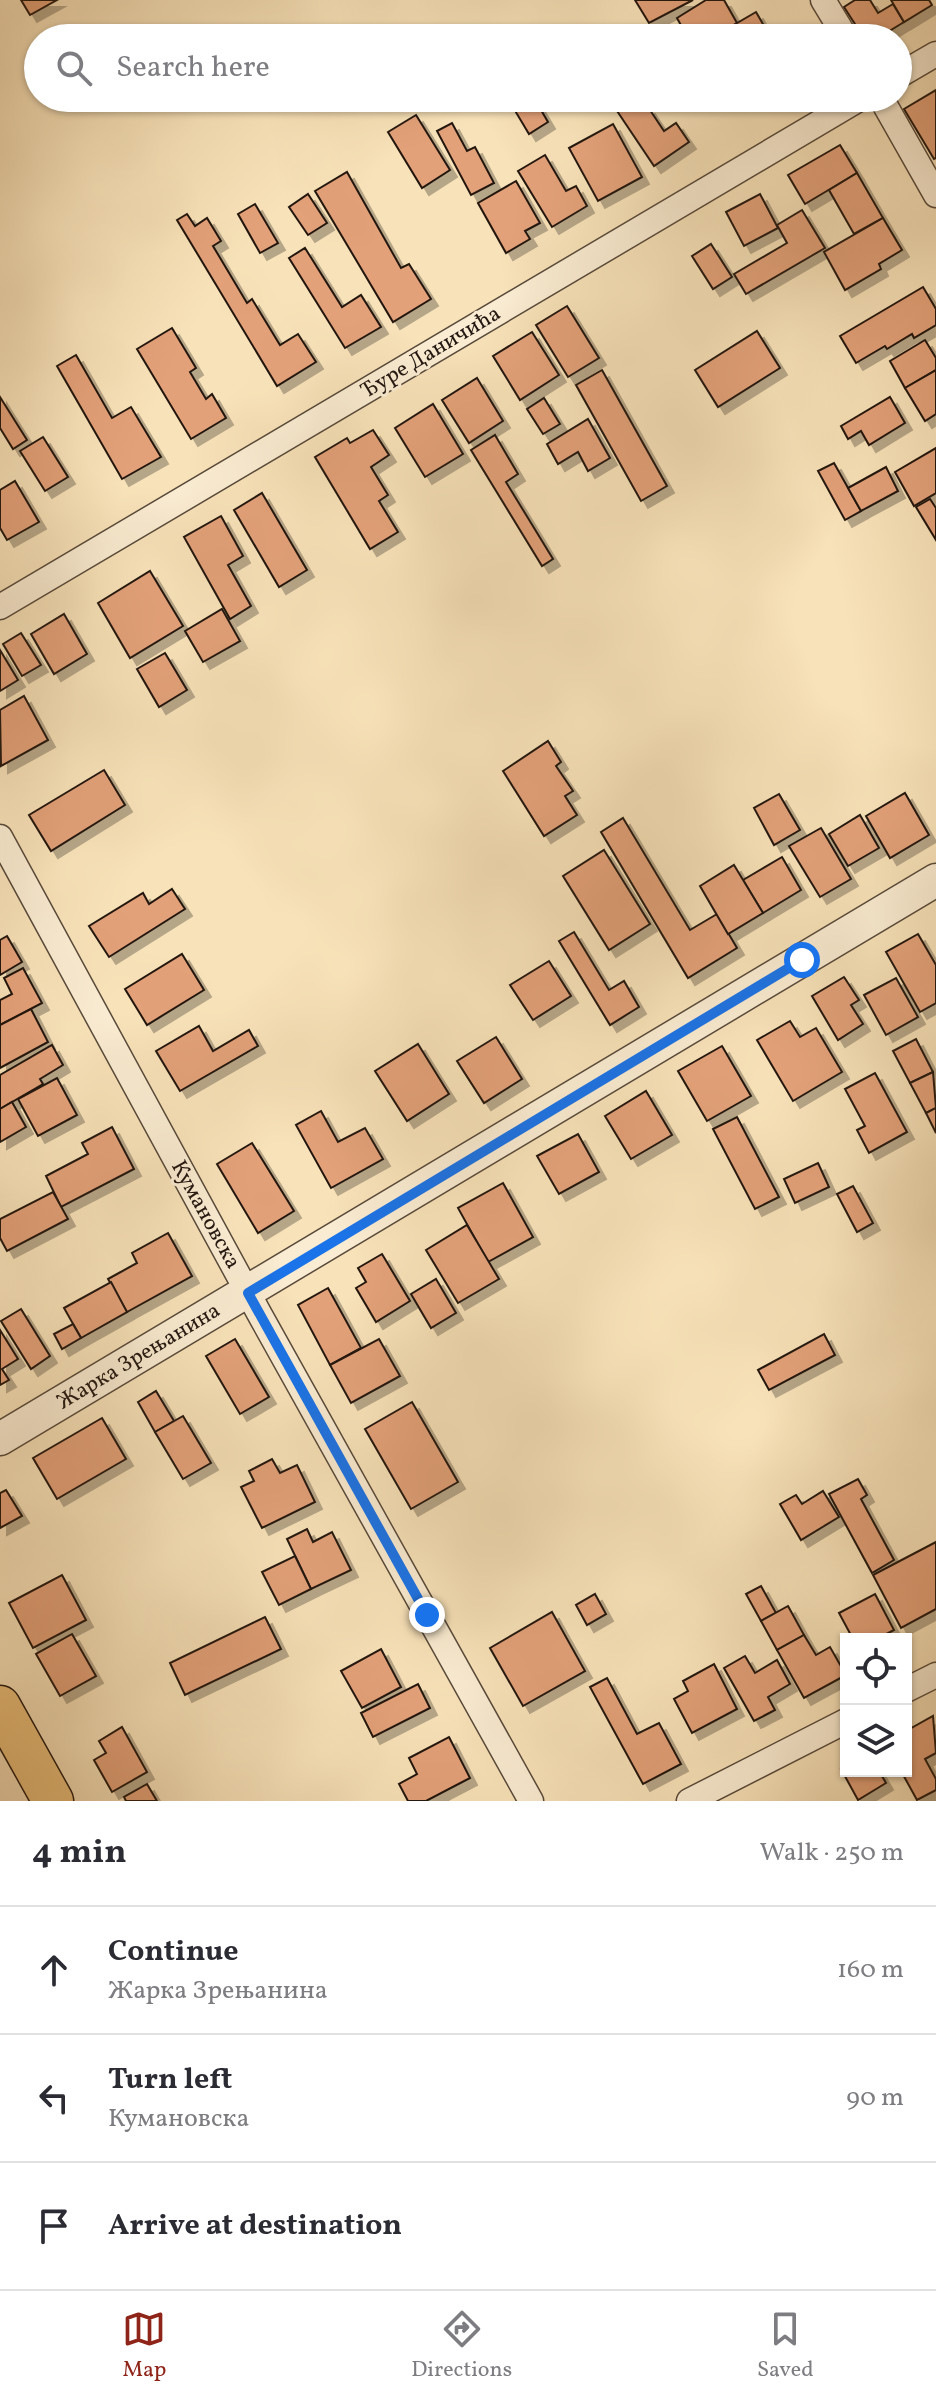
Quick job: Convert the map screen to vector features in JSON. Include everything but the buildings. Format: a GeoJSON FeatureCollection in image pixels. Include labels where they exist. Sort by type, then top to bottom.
{"type":"FeatureCollection","features":[{"type":"Feature","properties":{"kind":"main road"},"geometry":{"type":"LineString","coordinates":[[0,1706],[53,1801]]}},
{"type":"Feature","properties":{"kind":"street"},"geometry":{"type":"LineString","coordinates":[[823,0],[838,24]]}},
{"type":"Feature","properties":{"kind":"street"},"geometry":{"type":"LineString","coordinates":[[912,68],[936,54]]}},
{"type":"Feature","properties":{"kind":"street","name":"Ђуре Даничића"},"geometry":{"type":"LineString","coordinates":[[0,607],[837,112]]}},
{"type":"Feature","properties":{"kind":"street"},"geometry":{"type":"LineString","coordinates":[[889,112],[936,195]]}},
{"type":"Feature","properties":{"kind":"street","name":"Кумановска"},"geometry":{"type":"LineString","coordinates":[[0,837],[248,1293],[531,1801]]}},
{"type":"Feature","properties":{"kind":"street","name":"Жарка Зрењанина"},"geometry":{"type":"LineString","coordinates":[[0,1439],[936,880]]}},
{"type":"Feature","properties":{"kind":"street"},"geometry":{"type":"LineString","coordinates":[[912,1687],[936,1675]]}},
{"type":"Feature","properties":{"kind":"street"},"geometry":{"type":"LineString","coordinates":[[689,1801],[840,1724]]}},
{"type":"Feature","properties":{"kind":"route"},"geometry":{"type":"LineString","coordinates":[[427,1615],[248,1293],[802,960]]}}]}
